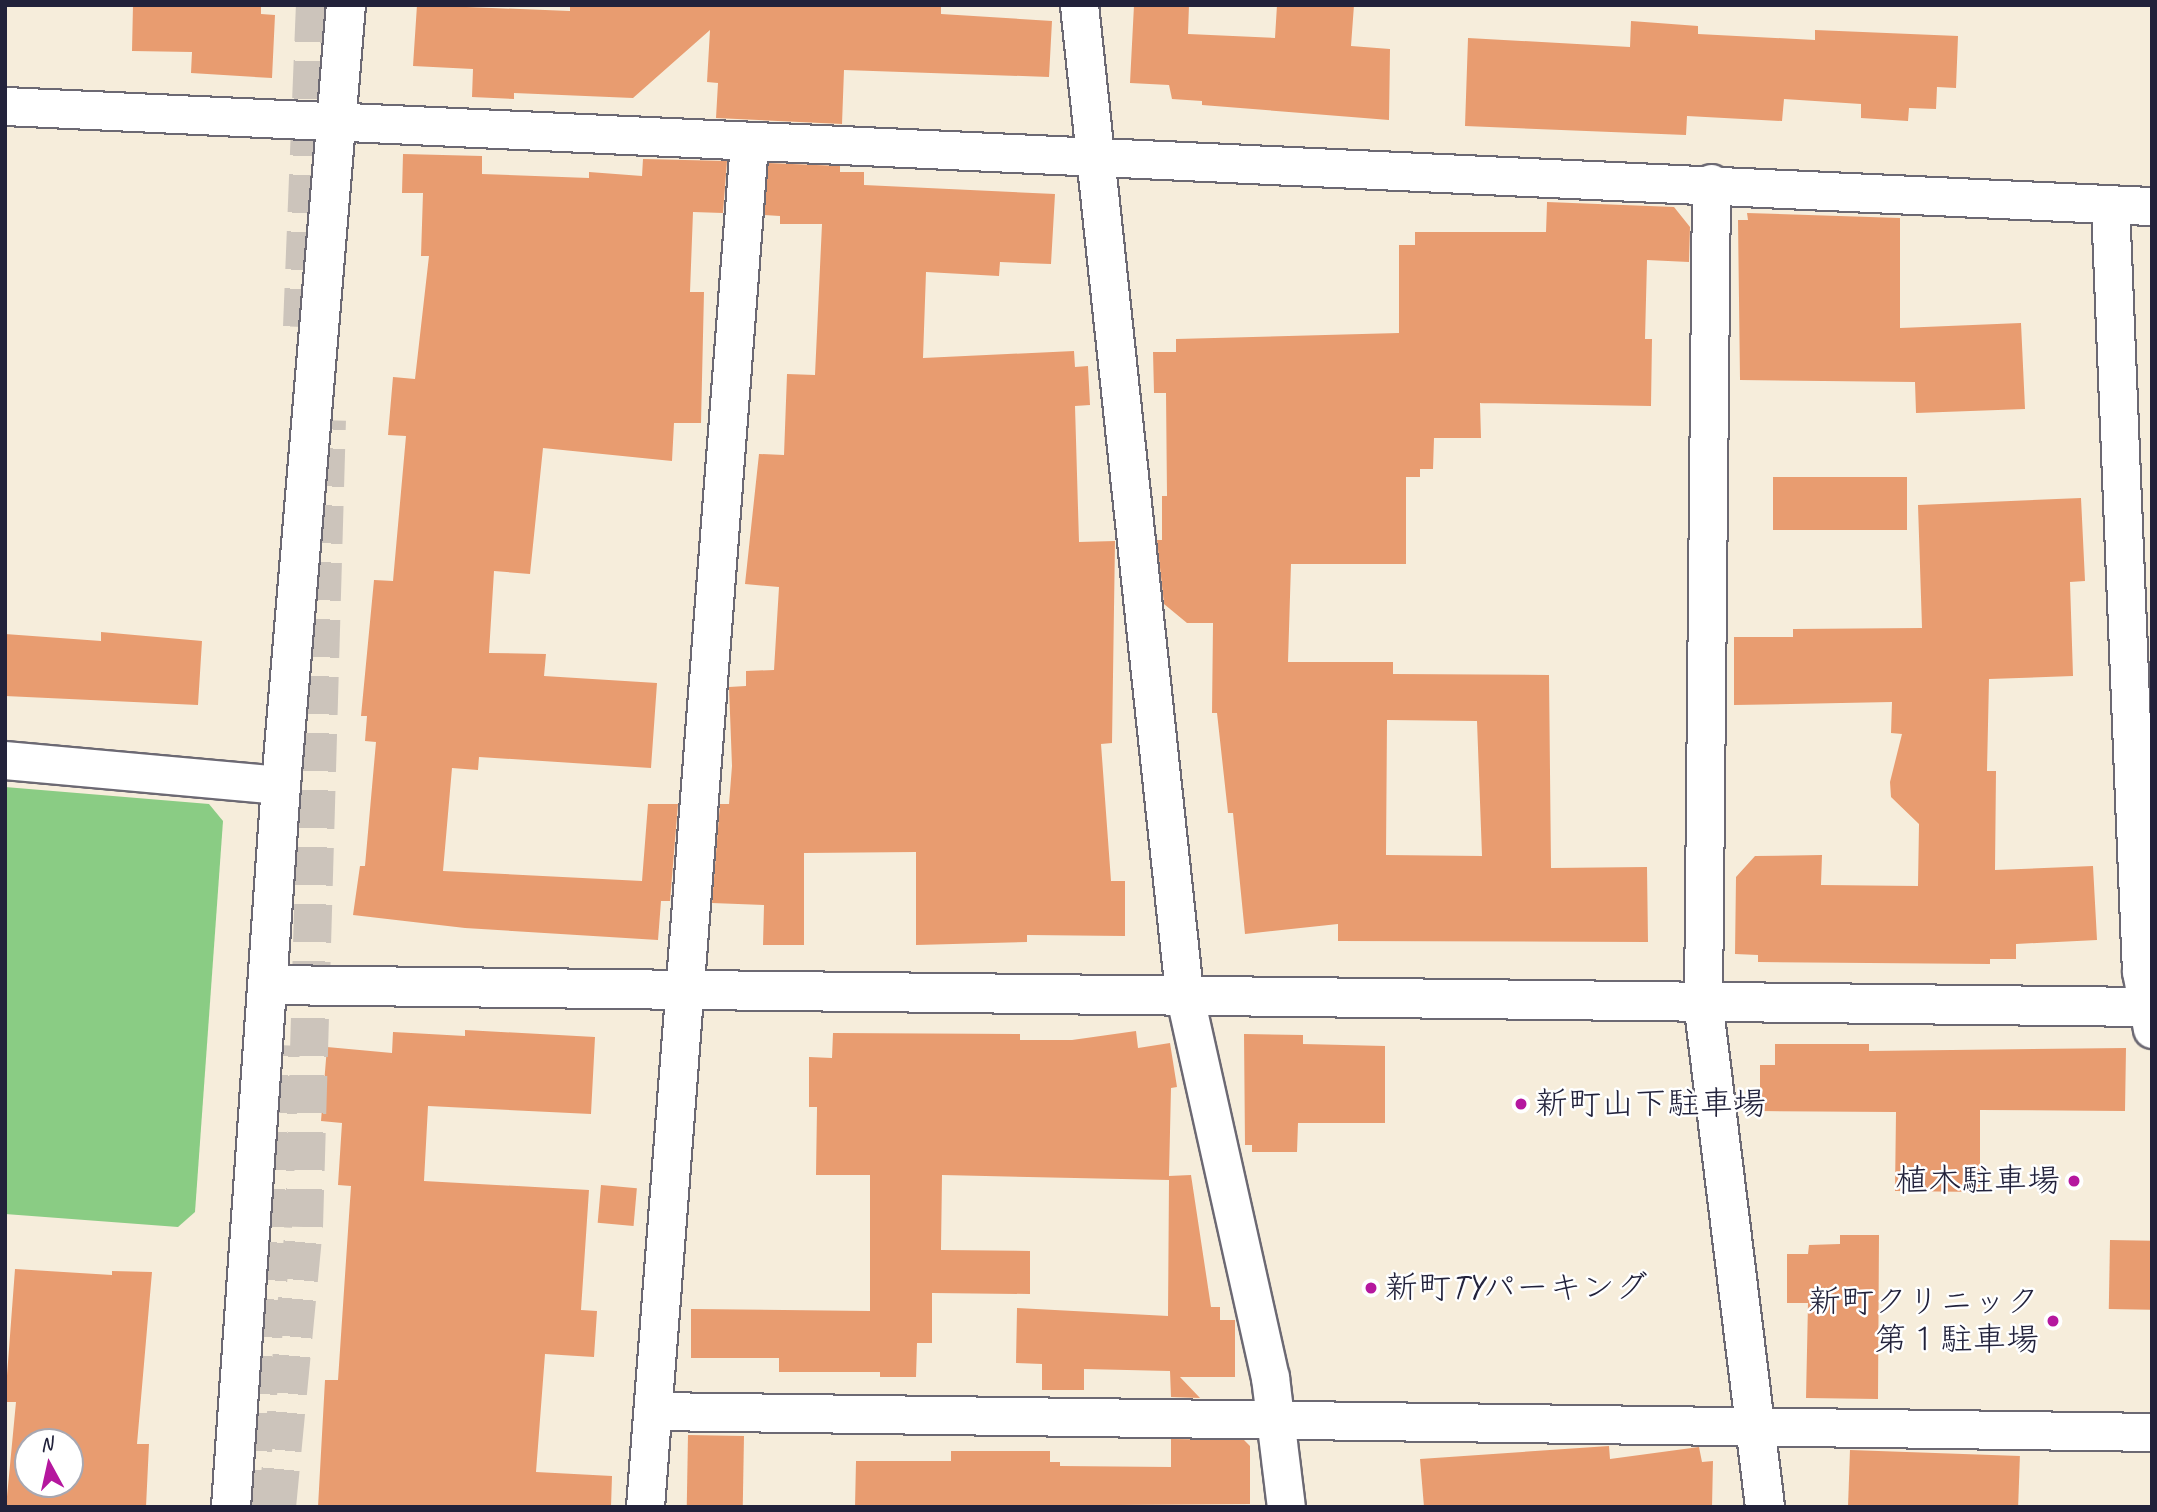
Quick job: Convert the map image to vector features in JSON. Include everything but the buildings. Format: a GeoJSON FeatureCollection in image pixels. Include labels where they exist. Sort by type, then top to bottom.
{"type":"FeatureCollection","features":[{"type":"Feature","properties":{"kind":"street"},"geometry":{"type":"LineString","coordinates":[[231,1507],[281,785],[346,5]]}},
{"type":"Feature","properties":{"kind":"street"},"geometry":{"type":"LineString","coordinates":[[1079,5],[1184,993],[1268,1366],[1286,1507]]}},
{"type":"Feature","properties":{"kind":"street"},"geometry":{"type":"LineString","coordinates":[[5,106],[337,119],[749,142],[1711,183],[2152,206]]}},
{"type":"Feature","properties":{"kind":"street"},"geometry":{"type":"LineString","coordinates":[[646,1507],[749,142]]}},
{"type":"Feature","properties":{"kind":"street"},"geometry":{"type":"LineString","coordinates":[[1711,183],[1703,1001],[1765,1507]]}},
{"type":"Feature","properties":{"kind":"street"},"geometry":{"type":"LineString","coordinates":[[267,985],[684,992],[1184,993],[1703,1001],[2150,1015],[2110,204]]}},
{"type":"Feature","properties":{"kind":"street"},"geometry":{"type":"LineString","coordinates":[[5,760],[281,785]]}},
{"type":"Feature","properties":{"kind":"street"},"geometry":{"type":"LineString","coordinates":[[653,1411],[1754,1424],[2152,1432]]}},
{"type":"Feature","properties":{"kind":"green space"},"geometry":{"type":"Polygon","coordinates":[[[5,787],[209,804],[223,821],[195,1212],[178,1227],[5,1214],[5,787]]]}},
{"type":"Feature","properties":{"kind":"tunnel"},"geometry":{"type":"LineString","coordinates":[[302,327],[315,5]]}},
{"type":"Feature","properties":{"kind":"tunnel"},"geometry":{"type":"LineString","coordinates":[[277,1507],[304,1227],[327,420]]}},
{"type":"Feature","properties":{"kind":"tunnel"},"geometry":{"type":"LineString","coordinates":[[248,1507],[273,1227],[281,1045]]}},
{"type":"Feature","properties":{"kind":"place","name":"新町山下駐車場"},"geometry":{"type":"Point","coordinates":[1521,1104]}},
{"type":"Feature","properties":{"kind":"place","name":"植木駐車場"},"geometry":{"type":"Point","coordinates":[2074,1181]}},
{"type":"Feature","properties":{"kind":"place","name":"新町TYパーキング"},"geometry":{"type":"Point","coordinates":[1371,1288]}},
{"type":"Feature","properties":{"kind":"place","name":"新町クリニック 第１駐車場"},"geometry":{"type":"Point","coordinates":[2053,1321]}}]}
